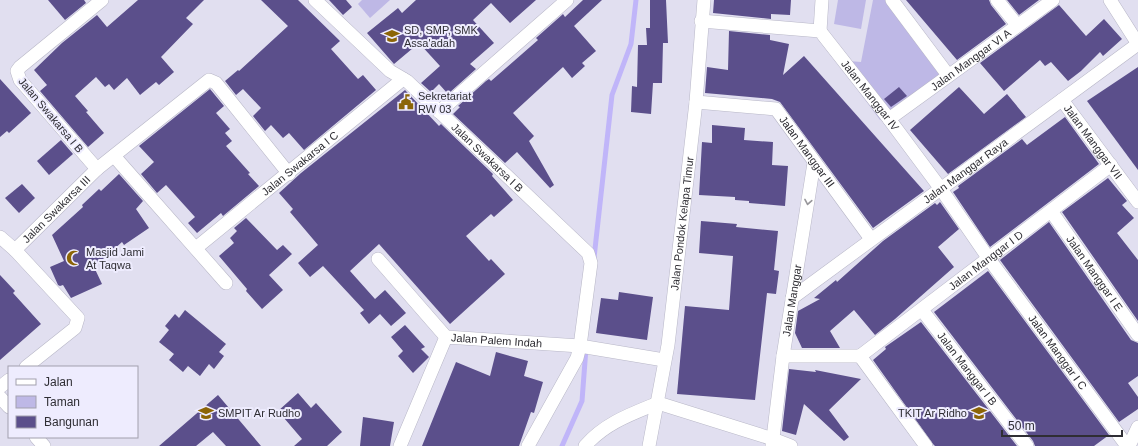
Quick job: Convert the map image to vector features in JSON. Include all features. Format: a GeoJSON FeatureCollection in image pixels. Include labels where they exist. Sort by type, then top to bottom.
{"type":"FeatureCollection","features":[{"type":"Feature","properties":{"kind":"street","name":"Jalan Swakarsa I B"},"geometry":{"type":"LineString","coordinates":[[97,169],[20,80],[17,71],[102,0]]}},
{"type":"Feature","properties":{"kind":"street","name":"Jalan Swakarsa I B"},"geometry":{"type":"LineString","coordinates":[[315,0],[390,71],[403,79],[439,112],[588,253],[590,263],[581,351]]}},
{"type":"Feature","properties":{"kind":"street"},"geometry":{"type":"LineString","coordinates":[[439,112],[566,0]]}},
{"type":"Feature","properties":{"kind":"street","name":"Jalan Pondok Kelapa Timur"},"geometry":{"type":"LineString","coordinates":[[649,446],[668,345],[696,102],[701,21],[704,0]]}},
{"type":"Feature","properties":{"kind":"street"},"geometry":{"type":"LineString","coordinates":[[701,21],[820,31],[822,0]]}},
{"type":"Feature","properties":{"kind":"street"},"geometry":{"type":"LineString","coordinates":[[892,0],[948,75]]}},
{"type":"Feature","properties":{"kind":"street"},"geometry":{"type":"LineString","coordinates":[[997,0],[1017,26]]}},
{"type":"Feature","properties":{"kind":"street","name":"Jalan Manggar VI A"},"geometry":{"type":"LineString","coordinates":[[890,119],[1052,0]]}},
{"type":"Feature","properties":{"kind":"street"},"geometry":{"type":"LineString","coordinates":[[1110,0],[1138,44]]}},
{"type":"Feature","properties":{"kind":"street","name":"Jalan Manggar IV"},"geometry":{"type":"LineString","coordinates":[[820,31],[890,119],[989,258]]}},
{"type":"Feature","properties":{"kind":"street","name":"Jalan Manggar Raya"},"geometry":{"type":"LineString","coordinates":[[792,298],[1138,44]]}},
{"type":"Feature","properties":{"kind":"street","name":"Jalan Swakarsa I C"},"geometry":{"type":"LineString","coordinates":[[196,248],[289,174],[403,79]]}},
{"type":"Feature","properties":{"kind":"street","name":"Jalan Swakarsa III"},"geometry":{"type":"LineString","coordinates":[[15,250],[97,169],[210,80],[216,83],[289,174]]}},
{"type":"Feature","properties":{"kind":"street","name":"Jalan Manggar VII"},"geometry":{"type":"LineString","coordinates":[[1062,100],[1138,202]]}},
{"type":"Feature","properties":{"kind":"street","name":"Jalan Manggar III"},"geometry":{"type":"LineString","coordinates":[[696,102],[776,109],[871,239]]}},
{"type":"Feature","properties":{"kind":"street"},"geometry":{"type":"LineString","coordinates":[[114,156],[226,283]]}},
{"type":"Feature","properties":{"kind":"street","name":"Jalan Manggar"},"geometry":{"type":"LineString","coordinates":[[773,442],[783,356],[814,163]]}},
{"type":"Feature","properties":{"kind":"street","name":"Jalan Manggar I D"},"geometry":{"type":"LineString","coordinates":[[860,356],[1111,165]]}},
{"type":"Feature","properties":{"kind":"street","name":"Jalan Manggar I E"},"geometry":{"type":"LineString","coordinates":[[1051,211],[1138,335]]}},
{"type":"Feature","properties":{"kind":"street"},"geometry":{"type":"LineString","coordinates":[[0,237],[15,250],[78,318],[75,328],[27,366]]}},
{"type":"Feature","properties":{"kind":"street","name":"Jalan Manggar I C"},"geometry":{"type":"LineString","coordinates":[[989,258],[1128,446]]}},
{"type":"Feature","properties":{"kind":"street"},"geometry":{"type":"LineString","coordinates":[[378,259],[446,337]]}},
{"type":"Feature","properties":{"kind":"street","name":"Jalan Manggar I B"},"geometry":{"type":"LineString","coordinates":[[922,310],[1027,446]]}},
{"type":"Feature","properties":{"kind":"street","name":"Jalan Palem Indah"},"geometry":{"type":"LineString","coordinates":[[400,446],[446,337],[581,351],[610,350],[664,360]]}},
{"type":"Feature","properties":{"kind":"street"},"geometry":{"type":"LineString","coordinates":[[528,446],[581,351]]}},
{"type":"Feature","properties":{"kind":"street"},"geometry":{"type":"LineString","coordinates":[[783,356],[860,356],[926,446]]}},
{"type":"Feature","properties":{"kind":"street"},"geometry":{"type":"LineString","coordinates":[[0,387],[8,381]]}},
{"type":"Feature","properties":{"kind":"street"},"geometry":{"type":"LineString","coordinates":[[0,397],[8,406]]}},
{"type":"Feature","properties":{"kind":"street"},"geometry":{"type":"LineString","coordinates":[[586,446],[609,425],[628,415],[658,403],[773,442],[791,446]]}},
{"type":"Feature","properties":{"kind":"street"},"geometry":{"type":"LineString","coordinates":[[1128,446],[1138,427]]}},
{"type":"Feature","properties":{"kind":"street"},"geometry":{"type":"LineString","coordinates":[[37,438],[44,446]]}},
{"type":"Feature","properties":{"kind":"green space"},"geometry":{"type":"Polygon","coordinates":[[[362,0],[390,0],[370,18],[358,4],[362,0]]]}},
{"type":"Feature","properties":{"kind":"green space"},"geometry":{"type":"Polygon","coordinates":[[[838,0],[866,0],[861,29],[834,24],[838,0]]]}},
{"type":"Feature","properties":{"kind":"green space"},"geometry":{"type":"Polygon","coordinates":[[[873,0],[886,0],[942,76],[880,120],[836,60],[861,62],[873,0]]]}},
{"type":"Feature","properties":{"kind":"building"},"geometry":{"type":"Polygon","coordinates":[[[48,0],[84,0],[86,3],[65,20],[48,0]]]}},
{"type":"Feature","properties":{"kind":"building"},"geometry":{"type":"Polygon","coordinates":[[[138,0],[204,0],[186,18],[193,24],[161,57],[174,72],[159,85],[156,82],[140,95],[127,78],[114,90],[109,84],[105,87],[96,77],[75,96],[88,111],[86,112],[104,133],[88,147],[40,91],[47,85],[34,70],[62,43],[97,15],[107,27],[138,0]]]}},
{"type":"Feature","properties":{"kind":"building"},"geometry":{"type":"Polygon","coordinates":[[[261,0],[298,0],[340,41],[331,49],[358,79],[363,75],[376,90],[304,150],[289,133],[283,138],[271,125],[265,131],[253,116],[261,108],[243,89],[236,95],[225,81],[238,70],[239,71],[288,26],[261,0]]]}},
{"type":"Feature","properties":{"kind":"building"},"geometry":{"type":"Polygon","coordinates":[[[329,0],[346,0],[352,7],[343,15],[329,0]]]}},
{"type":"Feature","properties":{"kind":"building"},"geometry":{"type":"Polygon","coordinates":[[[416,0],[536,0],[510,23],[491,3],[473,20],[494,43],[470,64],[476,69],[448,94],[439,84],[431,92],[421,83],[440,66],[419,43],[394,64],[367,33],[398,8],[402,13],[416,0]]]}},
{"type":"Feature","properties":{"kind":"building"},"geometry":{"type":"Polygon","coordinates":[[[583,0],[602,0],[574,26],[596,51],[582,63],[585,66],[572,78],[563,67],[513,113],[534,136],[529,141],[554,185],[550,188],[517,152],[505,163],[453,114],[460,107],[458,106],[486,81],[489,79],[491,81],[538,40],[536,38],[563,14],[565,17],[583,0]]]}},
{"type":"Feature","properties":{"kind":"building"},"geometry":{"type":"Polygon","coordinates":[[[650,0],[666,0],[668,43],[663,43],[662,83],[653,83],[651,114],[631,112],[632,86],[637,87],[638,45],[647,45],[646,28],[650,28],[650,0]]]}},
{"type":"Feature","properties":{"kind":"building"},"geometry":{"type":"Polygon","coordinates":[[[714,0],[791,0],[790,15],[771,14],[771,19],[713,13],[714,0]]]}},
{"type":"Feature","properties":{"kind":"building"},"geometry":{"type":"Polygon","coordinates":[[[906,0],[989,0],[991,5],[1006,24],[957,60],[906,0]]]}},
{"type":"Feature","properties":{"kind":"building"},"geometry":{"type":"Polygon","coordinates":[[[1007,0],[1039,0],[1019,15],[1007,0]]]}},
{"type":"Feature","properties":{"kind":"building"},"geometry":{"type":"Polygon","coordinates":[[[1059,5],[1086,36],[1104,19],[1122,39],[1103,56],[1100,52],[1081,71],[1068,81],[1051,62],[1045,66],[1040,60],[1004,91],[980,63],[1059,5]]]}},
{"type":"Feature","properties":{"kind":"building"},"geometry":{"type":"Polygon","coordinates":[[[729,31],[770,35],[770,40],[789,44],[783,75],[804,56],[924,191],[873,228],[780,102],[772,99],[705,93],[707,67],[728,70],[729,31]]]}},
{"type":"Feature","properties":{"kind":"building"},"geometry":{"type":"Polygon","coordinates":[[[1138,67],[1138,170],[1087,101],[1138,67]]]}},
{"type":"Feature","properties":{"kind":"building"},"geometry":{"type":"Polygon","coordinates":[[[0,79],[31,113],[9,133],[7,131],[0,137],[0,79]]]}},
{"type":"Feature","properties":{"kind":"building"},"geometry":{"type":"Polygon","coordinates":[[[899,87],[907,96],[891,107],[884,99],[899,87]]]}},
{"type":"Feature","properties":{"kind":"building"},"geometry":{"type":"Polygon","coordinates":[[[959,87],[984,114],[1007,94],[1026,117],[948,174],[910,130],[959,87]]]}},
{"type":"Feature","properties":{"kind":"building"},"geometry":{"type":"Polygon","coordinates":[[[210,89],[224,106],[216,113],[230,129],[225,133],[232,141],[226,146],[250,173],[248,174],[259,186],[223,216],[221,213],[197,233],[188,223],[195,217],[166,185],[157,193],[141,174],[154,162],[139,146],[210,89]]]}},
{"type":"Feature","properties":{"kind":"building"},"geometry":{"type":"Polygon","coordinates":[[[405,90],[439,126],[441,124],[493,174],[492,176],[513,200],[494,217],[491,214],[466,236],[489,261],[491,259],[505,274],[450,324],[379,244],[350,271],[375,299],[385,290],[406,313],[391,326],[380,314],[369,324],[360,313],[364,310],[323,266],[310,277],[298,263],[318,245],[290,212],[293,209],[279,193],[301,173],[405,90]]]}},
{"type":"Feature","properties":{"kind":"building"},"geometry":{"type":"Polygon","coordinates":[[[1065,117],[1099,164],[990,247],[953,192],[959,188],[958,186],[1022,139],[1027,145],[1065,117]]]}},
{"type":"Feature","properties":{"kind":"building"},"geometry":{"type":"Polygon","coordinates":[[[712,125],[745,128],[744,140],[773,142],[772,165],[788,166],[785,206],[749,203],[749,201],[735,200],[735,197],[699,195],[702,142],[712,143],[712,125]]]}},
{"type":"Feature","properties":{"kind":"building"},"geometry":{"type":"Polygon","coordinates":[[[61,140],[73,154],[49,175],[37,161],[61,140]]]}},
{"type":"Feature","properties":{"kind":"building"},"geometry":{"type":"Polygon","coordinates":[[[119,174],[143,201],[136,209],[149,228],[124,245],[122,242],[94,267],[102,284],[71,298],[63,285],[58,285],[50,267],[64,261],[52,235],[83,207],[82,205],[99,189],[101,191],[119,174]]]}},
{"type":"Feature","properties":{"kind":"building"},"geometry":{"type":"Polygon","coordinates":[[[1108,178],[1127,201],[1122,205],[1134,218],[1117,233],[1138,260],[1138,321],[1062,212],[1108,178]]]}},
{"type":"Feature","properties":{"kind":"building"},"geometry":{"type":"Polygon","coordinates":[[[22,184],[35,198],[19,213],[5,198],[22,184]]]}},
{"type":"Feature","properties":{"kind":"building"},"geometry":{"type":"Polygon","coordinates":[[[940,202],[959,229],[938,247],[954,267],[875,335],[854,310],[830,331],[840,348],[802,348],[795,333],[798,311],[820,299],[814,298],[836,280],[837,282],[883,241],[935,203],[937,205],[940,202]]]}},
{"type":"Feature","properties":{"kind":"building"},"geometry":{"type":"Polygon","coordinates":[[[246,218],[277,250],[283,245],[292,254],[269,275],[283,290],[262,309],[219,256],[234,243],[230,238],[237,231],[234,228],[246,218]]]}},
{"type":"Feature","properties":{"kind":"building"},"geometry":{"type":"Polygon","coordinates":[[[701,221],[737,224],[736,227],[778,231],[774,270],[779,271],[776,294],[767,293],[755,400],[677,394],[685,306],[729,310],[733,256],[699,253],[701,221]]]}},
{"type":"Feature","properties":{"kind":"building"},"geometry":{"type":"Polygon","coordinates":[[[1049,222],[1131,340],[1138,343],[1138,376],[1128,383],[1138,397],[1138,409],[1119,422],[1000,260],[1049,222]]]}},
{"type":"Feature","properties":{"kind":"building"},"geometry":{"type":"Polygon","coordinates":[[[988,271],[1109,435],[1094,446],[1035,446],[1033,441],[934,312],[988,271]]]}},
{"type":"Feature","properties":{"kind":"building"},"geometry":{"type":"Polygon","coordinates":[[[0,275],[15,291],[13,293],[41,324],[0,360],[0,275]]]}},
{"type":"Feature","properties":{"kind":"building"},"geometry":{"type":"Polygon","coordinates":[[[619,292],[653,297],[647,340],[596,333],[601,298],[618,300],[619,292]]]}},
{"type":"Feature","properties":{"kind":"building"},"geometry":{"type":"Polygon","coordinates":[[[185,310],[226,344],[219,352],[224,356],[214,369],[209,364],[200,376],[188,366],[183,372],[169,360],[174,354],[159,342],[169,330],[165,326],[175,314],[179,318],[185,310]]]}},
{"type":"Feature","properties":{"kind":"building"},"geometry":{"type":"Polygon","coordinates":[[[921,322],[1017,446],[935,446],[933,444],[873,360],[886,349],[885,347],[921,322]]]}},
{"type":"Feature","properties":{"kind":"building"},"geometry":{"type":"Polygon","coordinates":[[[405,325],[425,347],[421,349],[429,357],[413,373],[398,356],[403,351],[391,337],[405,325]]]}},
{"type":"Feature","properties":{"kind":"building"},"geometry":{"type":"Polygon","coordinates":[[[496,352],[528,361],[524,376],[543,382],[534,413],[531,412],[519,446],[422,446],[456,362],[490,376],[496,352]]]}},
{"type":"Feature","properties":{"kind":"building"},"geometry":{"type":"Polygon","coordinates":[[[789,369],[816,372],[815,370],[861,379],[829,410],[849,437],[844,441],[804,404],[796,435],[782,431],[789,369]]]}},
{"type":"Feature","properties":{"kind":"building"},"geometry":{"type":"Polygon","coordinates":[[[298,393],[311,408],[316,403],[342,432],[327,446],[294,446],[302,439],[278,411],[298,393]]]}},
{"type":"Feature","properties":{"kind":"building"},"geometry":{"type":"Polygon","coordinates":[[[218,395],[261,446],[226,446],[213,432],[196,446],[159,446],[218,395]]]}},
{"type":"Feature","properties":{"kind":"building"},"geometry":{"type":"Polygon","coordinates":[[[363,417],[394,422],[390,446],[360,446],[363,417]]]}},
{"type":"Feature","properties":{"kind":"waterway"},"geometry":{"type":"LineString","coordinates":[[594,258],[612,95],[631,44],[636,0]]}},
{"type":"Feature","properties":{"kind":"waterway"},"geometry":{"type":"LineString","coordinates":[[562,446],[582,401],[586,348]]}},
{"type":"Feature","properties":{"kind":"place","name":"SD, SMP, SMK Assa'adah"},"geometry":{"type":"Point","coordinates":[392,36]}},
{"type":"Feature","properties":{"kind":"place","name":"Sekretariat RW 03"},"geometry":{"type":"Point","coordinates":[406,102]}},
{"type":"Feature","properties":{"kind":"place","name":"Masjid Jami At Taqwa"},"geometry":{"type":"Point","coordinates":[74,258]}},
{"type":"Feature","properties":{"kind":"place","name":"SMPIT Ar Rudho"},"geometry":{"type":"Point","coordinates":[206,413]}},
{"type":"Feature","properties":{"kind":"place","name":"TKIT Ar Ridho"},"geometry":{"type":"Point","coordinates":[979,413]}}]}
